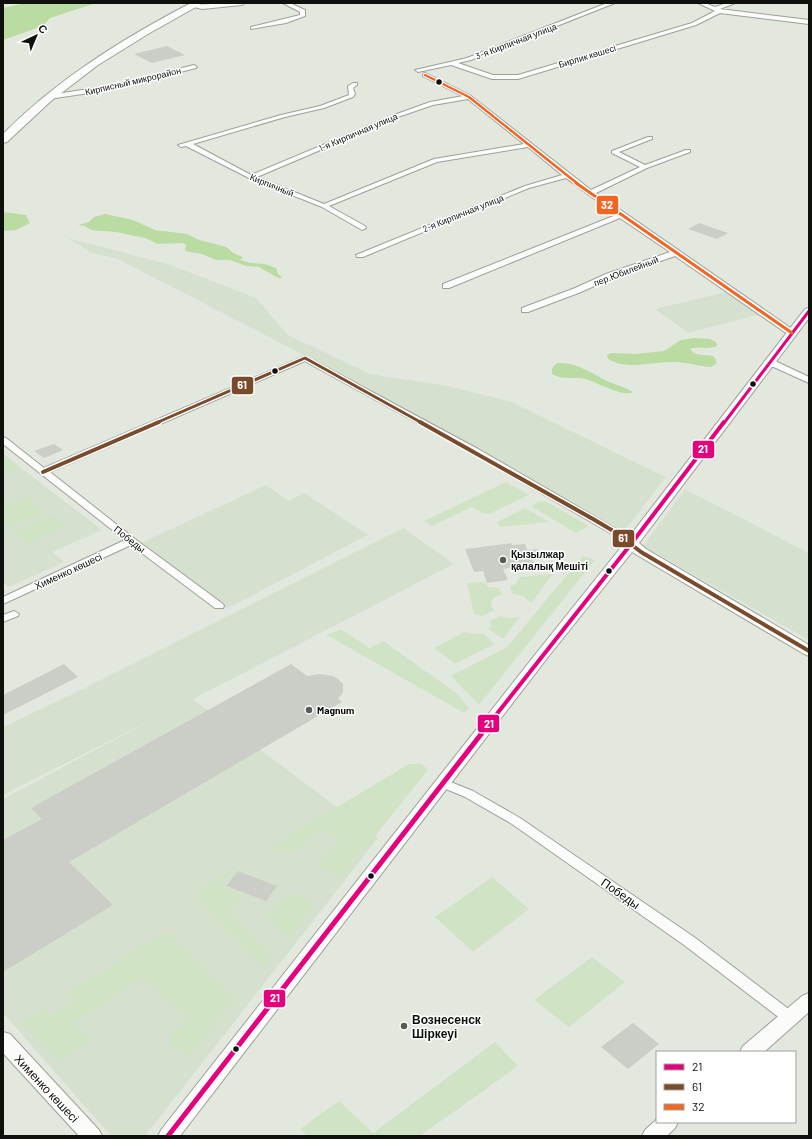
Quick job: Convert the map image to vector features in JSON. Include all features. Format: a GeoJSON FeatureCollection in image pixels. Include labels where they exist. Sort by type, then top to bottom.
{"type":"FeatureCollection","features":[{"type":"Feature","properties":{"kind":"highway"},"geometry":{"type":"LineString","coordinates":[[3,140],[71,78],[100,58],[152,27],[196,4]]}},
{"type":"Feature","properties":{"kind":"main road"},"geometry":{"type":"LineString","coordinates":[[168,1136],[630,544],[809,311]]}},
{"type":"Feature","properties":{"kind":"main road"},"geometry":{"type":"LineString","coordinates":[[630,544],[641,552],[809,651]]}},
{"type":"Feature","properties":{"kind":"main road"},"geometry":{"type":"LineString","coordinates":[[751,1051],[809,1001]]}},
{"type":"Feature","properties":{"kind":"main road","name":"Хименко көшесі"},"geometry":{"type":"LineString","coordinates":[[3,1040],[92,1136]]}},
{"type":"Feature","properties":{"kind":"main road"},"geometry":{"type":"LineString","coordinates":[[3,1048],[28,1068]]}},
{"type":"Feature","properties":{"kind":"main road"},"geometry":{"type":"LineString","coordinates":[[652,1136],[667,1123]]}},
{"type":"Feature","properties":{"kind":"street"},"geometry":{"type":"LineString","coordinates":[[196,4],[202,7],[242,3]]}},
{"type":"Feature","properties":{"kind":"street"},"geometry":{"type":"LineString","coordinates":[[252,28],[302,16],[303,11],[286,3]]}},
{"type":"Feature","properties":{"kind":"street","name":"3-я Кирпичная улица"},"geometry":{"type":"LineString","coordinates":[[418,70],[469,59],[612,3]]}},
{"type":"Feature","properties":{"kind":"street"},"geometry":{"type":"LineString","coordinates":[[701,3],[716,10],[809,22]]}},
{"type":"Feature","properties":{"kind":"street","name":"Бирлик көшесі"},"geometry":{"type":"LineString","coordinates":[[452,63],[492,77],[518,77],[694,24],[716,10],[732,3]]}},
{"type":"Feature","properties":{"kind":"street","name":"Кирписный микрорайон"},"geometry":{"type":"LineString","coordinates":[[49,97],[109,88],[194,68]]}},
{"type":"Feature","properties":{"kind":"street"},"geometry":{"type":"LineString","coordinates":[[425,75],[469,97],[531,145],[567,176],[675,253],[792,333]]}},
{"type":"Feature","properties":{"kind":"street","name":"Кирпичный"},"geometry":{"type":"LineString","coordinates":[[354,84],[350,88],[352,94],[348,98],[322,107],[283,116],[184,145],[251,177],[324,206],[362,228]]}},
{"type":"Feature","properties":{"kind":"street","name":"1-я Кирпичная улица"},"geometry":{"type":"LineString","coordinates":[[251,177],[402,114],[432,103],[469,97]]}},
{"type":"Feature","properties":{"kind":"street"},"geometry":{"type":"LineString","coordinates":[[645,167],[614,152],[650,138]]}},
{"type":"Feature","properties":{"kind":"street"},"geometry":{"type":"LineString","coordinates":[[324,206],[436,160],[531,145]]}},
{"type":"Feature","properties":{"kind":"street"},"geometry":{"type":"LineString","coordinates":[[591,193],[645,167],[688,151]]}},
{"type":"Feature","properties":{"kind":"street","name":"2-я Кирпичная улица"},"geometry":{"type":"LineString","coordinates":[[360,256],[522,189],[567,176]]}},
{"type":"Feature","properties":{"kind":"street"},"geometry":{"type":"LineString","coordinates":[[446,286],[621,215]]}},
{"type":"Feature","properties":{"kind":"street","name":"пер.Юбилейный"},"geometry":{"type":"LineString","coordinates":[[524,310],[578,290],[609,276],[675,253]]}},
{"type":"Feature","properties":{"kind":"street"},"geometry":{"type":"LineString","coordinates":[[43,472],[305,358],[478,453],[615,532],[630,544]]}},
{"type":"Feature","properties":{"kind":"street"},"geometry":{"type":"LineString","coordinates":[[770,362],[809,380]]}},
{"type":"Feature","properties":{"kind":"street","name":"Победы"},"geometry":{"type":"LineString","coordinates":[[3,440],[132,541],[219,606]]}},
{"type":"Feature","properties":{"kind":"street","name":"Хименко көшесі"},"geometry":{"type":"LineString","coordinates":[[3,601],[132,541]]}},
{"type":"Feature","properties":{"kind":"street"},"geometry":{"type":"LineString","coordinates":[[3,619],[14,614]]}},
{"type":"Feature","properties":{"kind":"street","name":"Победы"},"geometry":{"type":"LineString","coordinates":[[443,782],[469,794],[516,821],[689,941],[790,1018]]}},
{"type":"Feature","properties":{"kind":"shaded area"},"geometry":{"type":"Polygon","coordinates":[[[26,3],[96,3],[50,18],[43,26],[3,40],[3,8],[26,3]]]}},
{"type":"Feature","properties":{"kind":"shaded area"},"geometry":{"type":"Polygon","coordinates":[[[3,212],[26,215],[30,223],[16,230],[3,231],[3,212]]]}},
{"type":"Feature","properties":{"kind":"shaded area"},"geometry":{"type":"Polygon","coordinates":[[[105,214],[133,220],[155,230],[187,234],[199,240],[223,246],[228,248],[233,253],[243,257],[240,260],[251,263],[265,264],[276,268],[278,274],[282,277],[280,279],[259,267],[246,266],[230,260],[216,260],[202,254],[185,251],[186,245],[184,243],[158,244],[145,238],[116,232],[91,230],[85,226],[78,225],[89,222],[94,217],[105,214]]]}},
{"type":"Feature","properties":{"kind":"shaded area"},"geometry":{"type":"Polygon","coordinates":[[[67,238],[168,264],[256,298],[288,335],[370,374],[448,386],[509,401],[666,477],[624,531],[356,382],[118,259],[92,253],[67,238]]]}},
{"type":"Feature","properties":{"kind":"shaded area"},"geometry":{"type":"Polygon","coordinates":[[[726,292],[760,314],[688,333],[655,309],[726,292]]]}},
{"type":"Feature","properties":{"kind":"shaded area"},"geometry":{"type":"Polygon","coordinates":[[[694,338],[710,339],[716,342],[717,346],[714,347],[690,349],[692,352],[698,354],[713,356],[716,360],[716,364],[711,367],[674,362],[632,365],[616,363],[608,359],[607,355],[611,353],[635,354],[664,351],[681,340],[694,338]]]}},
{"type":"Feature","properties":{"kind":"shaded area"},"geometry":{"type":"Polygon","coordinates":[[[558,363],[578,366],[633,392],[623,393],[586,379],[556,376],[552,374],[552,369],[558,363]]]}},
{"type":"Feature","properties":{"kind":"shaded area"},"geometry":{"type":"Polygon","coordinates":[[[3,454],[102,530],[52,552],[64,562],[9,587],[3,583],[3,454]]]}},
{"type":"Feature","properties":{"kind":"shaded area"},"geometry":{"type":"Polygon","coordinates":[[[3,454],[21,468],[5,474],[3,473],[3,454]]]}},
{"type":"Feature","properties":{"kind":"shaded area"},"geometry":{"type":"Polygon","coordinates":[[[506,482],[529,495],[489,514],[482,513],[472,507],[432,526],[424,521],[506,482]]]}},
{"type":"Feature","properties":{"kind":"shaded area"},"geometry":{"type":"Polygon","coordinates":[[[266,485],[289,501],[304,493],[368,535],[228,608],[141,543],[266,485]]]}},
{"type":"Feature","properties":{"kind":"shaded area"},"geometry":{"type":"Polygon","coordinates":[[[685,489],[809,553],[809,640],[643,546],[685,489]]]}},
{"type":"Feature","properties":{"kind":"shaded area"},"geometry":{"type":"Polygon","coordinates":[[[28,496],[47,512],[8,528],[3,524],[3,507],[28,496]]]}},
{"type":"Feature","properties":{"kind":"shaded area"},"geometry":{"type":"Polygon","coordinates":[[[541,501],[547,502],[589,526],[576,533],[531,506],[541,501]]]}},
{"type":"Feature","properties":{"kind":"shaded area"},"geometry":{"type":"Polygon","coordinates":[[[525,508],[549,522],[500,527],[497,522],[525,508]]]}},
{"type":"Feature","properties":{"kind":"shaded area"},"geometry":{"type":"Polygon","coordinates":[[[53,515],[67,525],[28,544],[12,532],[53,515]]]}},
{"type":"Feature","properties":{"kind":"shaded area"},"geometry":{"type":"Polygon","coordinates":[[[403,528],[454,564],[193,699],[378,838],[145,1136],[111,1136],[3,1013],[3,799],[161,715],[3,795],[3,727],[79,691],[403,528]]]}},
{"type":"Feature","properties":{"kind":"shaded area"},"geometry":{"type":"Polygon","coordinates":[[[583,556],[595,560],[479,705],[451,676],[507,647],[583,556]]]}},
{"type":"Feature","properties":{"kind":"shaded area"},"geometry":{"type":"Polygon","coordinates":[[[553,574],[531,603],[523,596],[513,594],[510,587],[517,583],[519,577],[553,574]]]}},
{"type":"Feature","properties":{"kind":"shaded area"},"geometry":{"type":"Polygon","coordinates":[[[483,582],[489,587],[499,588],[502,594],[493,598],[491,606],[494,610],[482,616],[474,614],[467,583],[483,582]]]}},
{"type":"Feature","properties":{"kind":"shaded area"},"geometry":{"type":"Polygon","coordinates":[[[500,616],[510,618],[520,617],[503,639],[489,629],[491,626],[490,621],[500,616]]]}},
{"type":"Feature","properties":{"kind":"shaded area"},"geometry":{"type":"Polygon","coordinates":[[[341,629],[369,648],[383,641],[459,695],[469,709],[464,713],[327,635],[341,629]]]}},
{"type":"Feature","properties":{"kind":"shaded area"},"geometry":{"type":"Polygon","coordinates":[[[464,632],[473,634],[482,633],[495,644],[455,664],[434,648],[464,632]]]}},
{"type":"Feature","properties":{"kind":"shaded area"},"geometry":{"type":"Polygon","coordinates":[[[409,764],[422,764],[428,770],[341,878],[319,865],[341,839],[320,829],[296,852],[270,847],[409,764]]]}},
{"type":"Feature","properties":{"kind":"shaded area"},"geometry":{"type":"Polygon","coordinates":[[[235,868],[221,885],[244,895],[230,911],[273,960],[265,970],[197,899],[197,892],[201,888],[235,868]]]}},
{"type":"Feature","properties":{"kind":"shaded area"},"geometry":{"type":"Polygon","coordinates":[[[492,877],[529,909],[473,952],[435,917],[492,877]]]}},
{"type":"Feature","properties":{"kind":"shaded area"},"geometry":{"type":"Polygon","coordinates":[[[291,894],[297,895],[316,904],[290,939],[268,919],[268,916],[287,896],[291,894]]]}},
{"type":"Feature","properties":{"kind":"shaded area"},"geometry":{"type":"Polygon","coordinates":[[[167,931],[234,999],[191,1055],[170,1047],[172,1034],[189,1020],[144,977],[74,1023],[91,1041],[59,1062],[23,1022],[43,1009],[51,1017],[74,1002],[66,994],[167,931]]]}},
{"type":"Feature","properties":{"kind":"shaded area"},"geometry":{"type":"Polygon","coordinates":[[[592,957],[625,982],[569,1027],[534,1000],[592,957]]]}},
{"type":"Feature","properties":{"kind":"shaded area"},"geometry":{"type":"Polygon","coordinates":[[[495,1042],[518,1066],[420,1136],[307,1136],[300,1129],[339,1101],[373,1133],[495,1042]]]}},
{"type":"Feature","properties":{"kind":"building"},"geometry":{"type":"Polygon","coordinates":[[[167,46],[185,55],[152,63],[134,54],[167,46]]]}},
{"type":"Feature","properties":{"kind":"building"},"geometry":{"type":"Polygon","coordinates":[[[699,223],[728,233],[717,239],[688,229],[699,223]]]}},
{"type":"Feature","properties":{"kind":"building"},"geometry":{"type":"Polygon","coordinates":[[[54,444],[63,450],[44,458],[34,451],[54,444]]]}},
{"type":"Feature","properties":{"kind":"building","name":"Қызылжар қалалық Мешіті"},"geometry":{"type":"Polygon","coordinates":[[[511,543],[512,545],[525,544],[527,550],[538,549],[542,559],[532,560],[534,563],[514,565],[515,567],[503,569],[508,580],[487,583],[483,571],[474,572],[465,549],[511,543]]]}},
{"type":"Feature","properties":{"kind":"building"},"geometry":{"type":"Polygon","coordinates":[[[64,664],[78,677],[3,715],[3,695],[64,664]]]}},
{"type":"Feature","properties":{"kind":"building"},"geometry":{"type":"Polygon","coordinates":[[[291,664],[307,676],[320,674],[337,678],[343,684],[343,692],[338,699],[342,702],[69,862],[113,905],[3,972],[3,840],[42,819],[31,808],[291,664]]]}},
{"type":"Feature","properties":{"kind":"building"},"geometry":{"type":"Polygon","coordinates":[[[238,871],[277,886],[266,901],[226,886],[238,871]]]}},
{"type":"Feature","properties":{"kind":"building"},"geometry":{"type":"Polygon","coordinates":[[[633,1023],[659,1044],[628,1069],[601,1047],[633,1023]]]}},
{"type":"Feature","properties":{"kind":"transit line","name":"32"},"geometry":{"type":"LineString","coordinates":[[425,75],[469,97],[567,176],[792,333]]}},
{"type":"Feature","properties":{"kind":"transit line","name":"21"},"geometry":{"type":"LineString","coordinates":[[168,1136],[543,654],[631,544],[809,311]]}},
{"type":"Feature","properties":{"kind":"transit line","name":"61"},"geometry":{"type":"LineString","coordinates":[[43,472],[305,358],[593,519],[615,532],[641,552],[809,651]]}},
{"type":"Feature","properties":{"kind":"place","name":"Қызылжар қалалық Мешіті"},"geometry":{"type":"Point","coordinates":[503,560]}},
{"type":"Feature","properties":{"kind":"place","name":"Magnum"},"geometry":{"type":"Point","coordinates":[309,710]}},
{"type":"Feature","properties":{"kind":"place","name":"Вознесенск Шіркеуі"},"geometry":{"type":"Point","coordinates":[404,1026]}}]}
